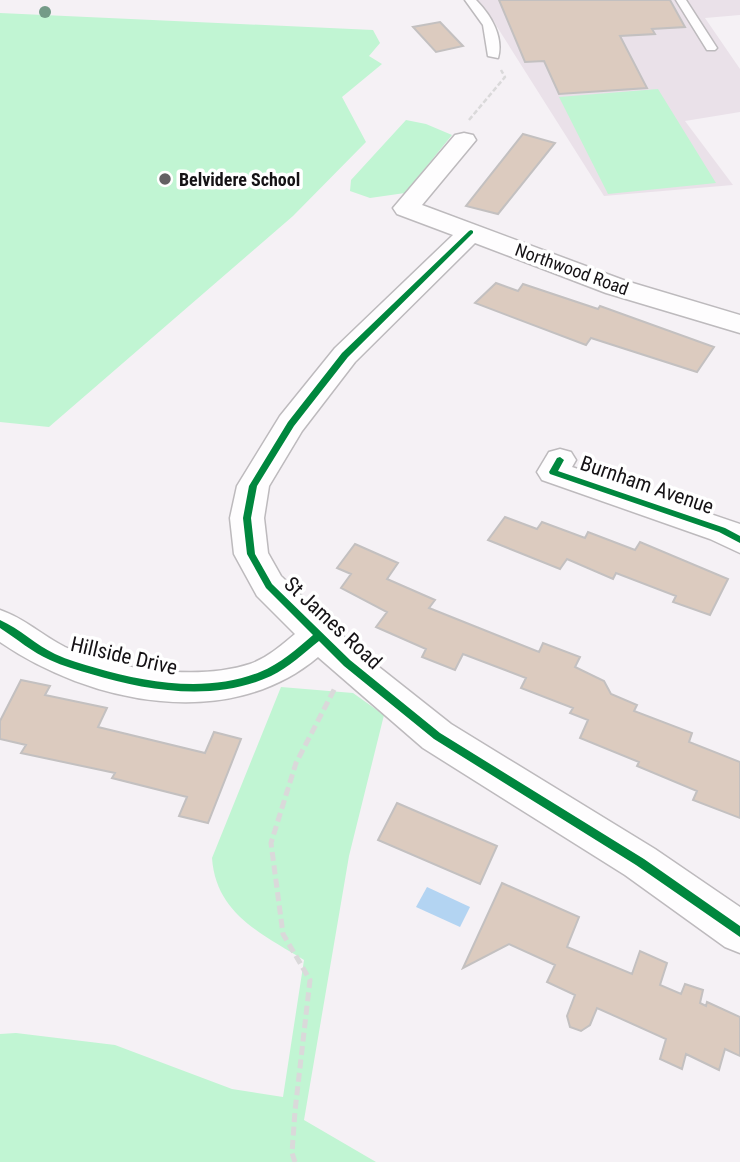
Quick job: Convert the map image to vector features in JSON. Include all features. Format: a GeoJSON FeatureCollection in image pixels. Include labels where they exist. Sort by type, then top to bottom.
{"type":"FeatureCollection","features":[{"type":"Feature","properties":{"kind":"street","name":"Northwood Road"},"geometry":{"type":"LineString","coordinates":[[465,150],[397,205],[616,287],[740,324]]}},
{"type":"Feature","properties":{"kind":"street","name":"St James Road"},"geometry":{"type":"LineString","coordinates":[[471,232],[345,355],[291,424],[253,486],[247,518],[251,554],[269,586],[347,663],[437,736],[640,862],[740,932]]}},
{"type":"Feature","properties":{"kind":"street","name":"Burnham Avenue"},"geometry":{"type":"LineString","coordinates":[[552,472],[722,530],[740,540]]}},
{"type":"Feature","properties":{"kind":"street","name":"Hillside Drive"},"geometry":{"type":"LineString","coordinates":[[0,624],[57,659],[125,678],[184,688],[225,686],[259,677],[283,664],[319,635]]}},
{"type":"Feature","properties":{"kind":"lane"},"geometry":{"type":"LineString","coordinates":[[470,0],[494,33],[494,56]]}},
{"type":"Feature","properties":{"kind":"lane"},"geometry":{"type":"LineString","coordinates":[[681,0],[711,48]]}},
{"type":"Feature","properties":{"kind":"path"},"geometry":{"type":"LineString","coordinates":[[465,150],[465,124],[505,77],[494,56]]}},
{"type":"Feature","properties":{"kind":"path"},"geometry":{"type":"LineString","coordinates":[[295,1162],[292,1153],[295,1111],[310,980],[283,934],[271,843],[296,763],[347,663]]}},
{"type":"Feature","properties":{"kind":"shaded area"},"geometry":{"type":"Polygon","coordinates":[[[476,0],[740,0],[740,15],[705,18],[740,69],[740,112],[685,121],[733,185],[604,196],[487,11],[476,0]]]}},
{"type":"Feature","properties":{"kind":"green space","name":"Belvidere School"},"geometry":{"type":"Polygon","coordinates":[[[0,13],[373,30],[380,43],[369,56],[382,64],[342,97],[366,142],[293,216],[49,427],[0,422],[0,13]]]}},
{"type":"Feature","properties":{"kind":"green space"},"geometry":{"type":"Polygon","coordinates":[[[658,89],[716,183],[608,194],[559,97],[658,89]]]}},
{"type":"Feature","properties":{"kind":"green space"},"geometry":{"type":"Polygon","coordinates":[[[406,120],[426,124],[452,135],[405,193],[370,198],[350,191],[351,180],[406,120]]]}},
{"type":"Feature","properties":{"kind":"green space"},"geometry":{"type":"Polygon","coordinates":[[[281,687],[353,693],[384,715],[349,856],[304,1120],[376,1162],[0,1162],[0,1034],[16,1033],[115,1045],[232,1089],[283,1097],[304,960],[257,931],[232,908],[215,877],[212,858],[281,687]]]}},
{"type":"Feature","properties":{"kind":"water"},"geometry":{"type":"Polygon","coordinates":[[[427,887],[470,907],[460,927],[416,907],[427,887]]]}},
{"type":"Feature","properties":{"kind":"building"},"geometry":{"type":"Polygon","coordinates":[[[499,0],[670,0],[685,27],[652,29],[655,34],[620,36],[647,88],[559,94],[544,61],[525,62],[499,0]]]}},
{"type":"Feature","properties":{"kind":"building"},"geometry":{"type":"Polygon","coordinates":[[[440,22],[463,46],[436,52],[413,27],[440,22]]]}},
{"type":"Feature","properties":{"kind":"building"},"geometry":{"type":"Polygon","coordinates":[[[523,134],[555,143],[498,214],[466,206],[523,134]]]}},
{"type":"Feature","properties":{"kind":"building"},"geometry":{"type":"Polygon","coordinates":[[[496,283],[518,291],[523,284],[598,309],[600,306],[714,347],[697,372],[591,338],[586,345],[475,303],[496,283]]]}},
{"type":"Feature","properties":{"kind":"building"},"geometry":{"type":"Polygon","coordinates":[[[505,517],[537,529],[542,522],[585,538],[588,532],[635,550],[640,542],[728,579],[710,615],[673,602],[676,596],[616,573],[613,579],[567,559],[560,569],[488,540],[505,517]]]}},
{"type":"Feature","properties":{"kind":"building"},"geometry":{"type":"Polygon","coordinates":[[[355,544],[398,563],[387,579],[435,600],[429,608],[539,652],[543,643],[580,657],[575,667],[604,681],[611,694],[637,705],[634,711],[692,733],[689,742],[740,762],[740,818],[693,800],[697,791],[637,766],[639,762],[580,738],[588,720],[570,713],[573,708],[521,688],[526,678],[463,654],[455,670],[422,657],[426,649],[376,627],[387,612],[341,588],[351,574],[337,568],[355,544]]]}},
{"type":"Feature","properties":{"kind":"building"},"geometry":{"type":"Polygon","coordinates":[[[21,680],[50,686],[45,695],[107,708],[98,727],[205,753],[214,732],[241,739],[208,823],[179,816],[187,797],[112,778],[115,773],[21,753],[26,745],[0,739],[0,721],[21,680]]]}},
{"type":"Feature","properties":{"kind":"building"},"geometry":{"type":"Polygon","coordinates":[[[397,803],[497,846],[480,884],[378,840],[397,803]]]}},
{"type":"Feature","properties":{"kind":"building"},"geometry":{"type":"Polygon","coordinates":[[[502,883],[579,917],[567,947],[632,974],[640,951],[667,963],[660,985],[681,994],[685,984],[703,990],[700,1003],[706,1006],[707,1002],[740,1017],[740,1056],[725,1049],[719,1070],[686,1054],[682,1069],[660,1059],[666,1039],[597,1008],[590,1025],[581,1031],[570,1027],[567,1016],[575,995],[547,982],[555,965],[509,944],[463,968],[502,883]]]}},
{"type":"Feature","properties":{"kind":"cycle path"},"geometry":{"type":"LineString","coordinates":[[471,232],[345,355],[291,424],[253,486],[247,518],[251,554],[269,586],[347,663],[437,736],[640,862],[740,932]]}},
{"type":"Feature","properties":{"kind":"cycle path"},"geometry":{"type":"LineString","coordinates":[[560,460],[553,472],[722,530],[740,540]]}},
{"type":"Feature","properties":{"kind":"cycle path"},"geometry":{"type":"LineString","coordinates":[[0,624],[52,657],[82,668],[132,681],[183,687],[209,687],[266,674],[319,635]]}},
{"type":"Feature","properties":{"kind":"place","name":"Belvidere School"},"geometry":{"type":"Point","coordinates":[165,179]}}]}
